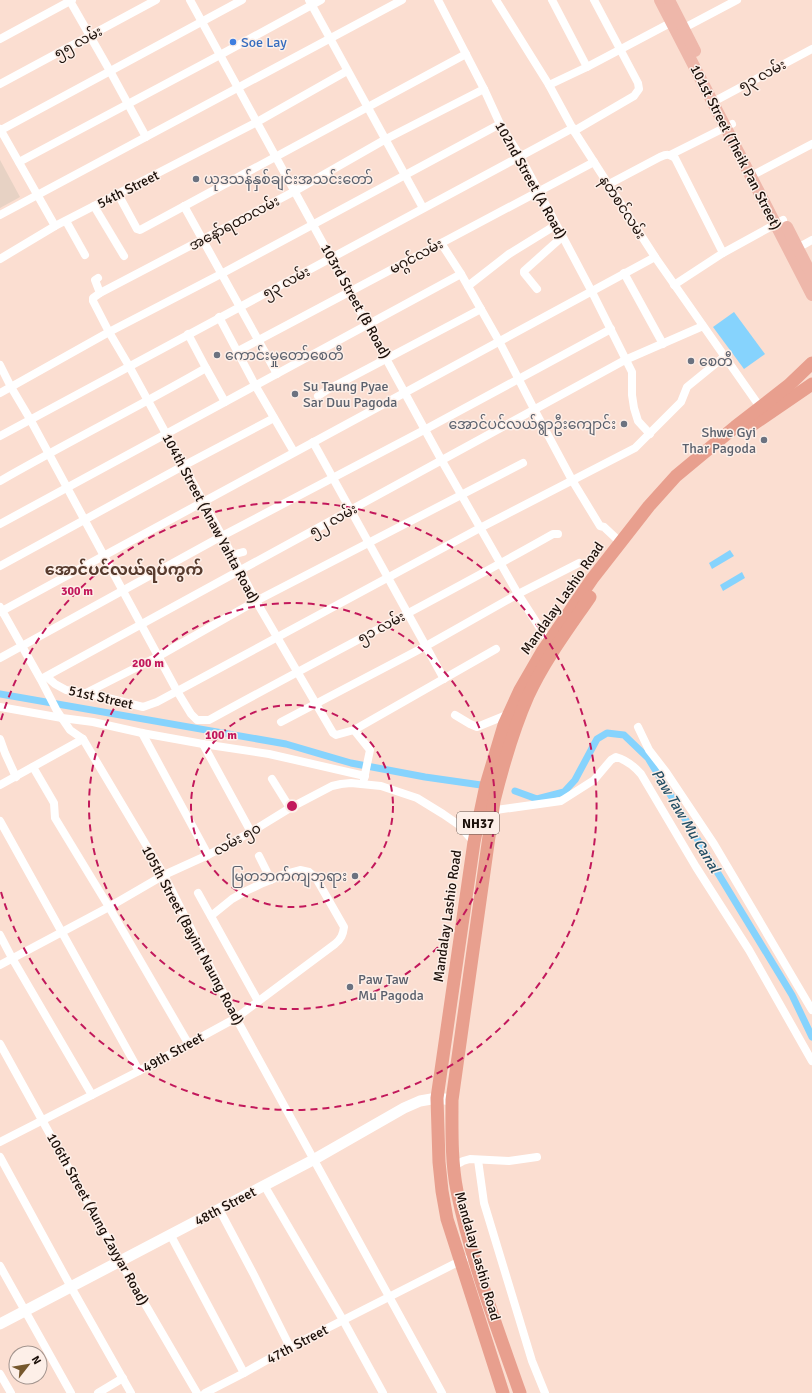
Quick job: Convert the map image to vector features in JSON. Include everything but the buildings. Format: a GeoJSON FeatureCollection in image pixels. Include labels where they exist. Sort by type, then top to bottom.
{"type":"FeatureCollection","features":[{"type":"Feature","properties":{"kind":"highway","name":"Mandalay Lashio Road"},"geometry":{"type":"LineString","coordinates":[[502,1393],[460,1260],[442,1191],[438,1148],[437,1098],[474,842],[486,811],[486,785],[504,725],[520,690],[552,644],[574,605],[620,542],[649,506],[676,476],[789,385],[812,363]]}},
{"type":"Feature","properties":{"kind":"highway","name":"NH37"},"geometry":{"type":"LineString","coordinates":[[520,1393],[473,1256],[457,1189],[454,1166],[452,1100],[486,811],[494,801],[506,755],[529,695],[552,644],[609,568],[653,513],[680,484],[754,422],[812,384]]}},
{"type":"Feature","properties":{"kind":"highway"},"geometry":{"type":"LineString","coordinates":[[438,1148],[454,1150]]}},
{"type":"Feature","properties":{"kind":"highway"},"geometry":{"type":"LineString","coordinates":[[451,1229],[466,1225]]}},
{"type":"Feature","properties":{"kind":"highway"},"geometry":{"type":"LineString","coordinates":[[493,1362],[507,1356]]}},
{"type":"Feature","properties":{"kind":"main road","name":"101st Street (Theik Pan Street)"},"geometry":{"type":"LineString","coordinates":[[660,0],[678,23]]}},
{"type":"Feature","properties":{"kind":"main road","name":"101st Street (Theik Pan Street)"},"geometry":{"type":"LineString","coordinates":[[669,0],[678,23],[716,100],[794,250],[812,295]]}},
{"type":"Feature","properties":{"kind":"main road","name":"101st Street (Theik Pan Street)"},"geometry":{"type":"LineString","coordinates":[[794,250],[812,274]]}},
{"type":"Feature","properties":{"kind":"main road","name":"48th Street"},"geometry":{"type":"LineString","coordinates":[[0,1324],[313,1160],[404,1108],[420,1101],[437,1098],[452,1100]]}},
{"type":"Feature","properties":{"kind":"street","name":"၅၅ လမ်း"},"geometry":{"type":"LineString","coordinates":[[0,84],[156,0]]}},
{"type":"Feature","properties":{"kind":"street","name":"103rd Street (B Road)"},"geometry":{"type":"LineString","coordinates":[[190,0],[480,528],[518,594],[552,644]]}},
{"type":"Feature","properties":{"kind":"street"},"geometry":{"type":"LineString","coordinates":[[55,226],[0,130],[242,0]]}},
{"type":"Feature","properties":{"kind":"street"},"geometry":{"type":"LineString","coordinates":[[19,162],[220,55],[310,2],[321,0]]}},
{"type":"Feature","properties":{"kind":"street"},"geometry":{"type":"LineString","coordinates":[[0,215],[402,0]]}},
{"type":"Feature","properties":{"kind":"street","name":"102nd Street (A Road)"},"geometry":{"type":"LineString","coordinates":[[438,0],[484,89],[500,124],[520,156],[611,329],[632,372],[632,395],[638,421],[650,434]]}},
{"type":"Feature","properties":{"kind":"street","name":"နတ်စင်လမ်း"},"geometry":{"type":"LineString","coordinates":[[496,0],[549,85],[594,162],[655,257],[760,407]]}},
{"type":"Feature","properties":{"kind":"street"},"geometry":{"type":"LineString","coordinates":[[552,0],[587,67]]}},
{"type":"Feature","properties":{"kind":"street"},"geometry":{"type":"LineString","coordinates":[[594,0],[620,50]]}},
{"type":"Feature","properties":{"kind":"street"},"geometry":{"type":"LineString","coordinates":[[549,85],[678,23],[737,0]]}},
{"type":"Feature","properties":{"kind":"street"},"geometry":{"type":"LineString","coordinates":[[0,39],[71,1],[146,137]]}},
{"type":"Feature","properties":{"kind":"street"},"geometry":{"type":"LineString","coordinates":[[310,2],[423,208]]}},
{"type":"Feature","properties":{"kind":"street","name":"၅၃ လမ်း"},"geometry":{"type":"LineString","coordinates":[[716,100],[812,49]]}},
{"type":"Feature","properties":{"kind":"street","name":"၅၃ လမ်း"},"geometry":{"type":"LineString","coordinates":[[0,436],[219,317],[520,156],[574,129],[637,94],[639,90],[638,82],[620,50]]}},
{"type":"Feature","properties":{"kind":"street"},"geometry":{"type":"LineString","coordinates":[[118,194],[139,230],[466,54]]}},
{"type":"Feature","properties":{"kind":"street","name":"54th Street"},"geometry":{"type":"LineString","coordinates":[[0,259],[55,226],[257,122],[347,71]]}},
{"type":"Feature","properties":{"kind":"street","name":"အနော်ရထာလမ်း"},"geometry":{"type":"LineString","coordinates":[[93,301],[93,298],[100,293],[295,191],[386,139],[484,89]]}},
{"type":"Feature","properties":{"kind":"street"},"geometry":{"type":"LineString","coordinates":[[0,393],[109,332],[221,274],[500,124]]}},
{"type":"Feature","properties":{"kind":"street"},"geometry":{"type":"LineString","coordinates":[[670,155],[729,126]]}},
{"type":"Feature","properties":{"kind":"street"},"geometry":{"type":"LineString","coordinates":[[754,174],[812,144]]}},
{"type":"Feature","properties":{"kind":"street"},"geometry":{"type":"LineString","coordinates":[[609,184],[660,156],[666,154],[670,155],[675,158],[724,253]]}},
{"type":"Feature","properties":{"kind":"street","name":"မဂ္ဂင်လမ်း"},"geometry":{"type":"LineString","coordinates":[[238,351],[594,162]]}},
{"type":"Feature","properties":{"kind":"street"},"geometry":{"type":"LineString","coordinates":[[94,206],[124,256]]}},
{"type":"Feature","properties":{"kind":"street"},"geometry":{"type":"LineString","coordinates":[[184,206],[277,374]]}},
{"type":"Feature","properties":{"kind":"street"},"geometry":{"type":"LineString","coordinates":[[66,221],[85,255]]}},
{"type":"Feature","properties":{"kind":"street"},"geometry":{"type":"LineString","coordinates":[[674,284],[724,253],[780,222]]}},
{"type":"Feature","properties":{"kind":"street"},"geometry":{"type":"LineString","coordinates":[[468,286],[509,254],[556,224]]}},
{"type":"Feature","properties":{"kind":"street"},"geometry":{"type":"LineString","coordinates":[[537,289],[524,271],[562,237]]}},
{"type":"Feature","properties":{"kind":"street"},"geometry":{"type":"LineString","coordinates":[[794,250],[812,240]]}},
{"type":"Feature","properties":{"kind":"street"},"geometry":{"type":"LineString","coordinates":[[441,243],[461,274],[499,341],[572,480],[600,526],[604,527],[620,542]]}},
{"type":"Feature","properties":{"kind":"street"},"geometry":{"type":"LineString","coordinates":[[44,678],[22,646],[1,610],[655,257]]}},
{"type":"Feature","properties":{"kind":"street"},"geometry":{"type":"LineString","coordinates":[[0,524],[461,274]]}},
{"type":"Feature","properties":{"kind":"street"},"geometry":{"type":"LineString","coordinates":[[624,274],[663,344]]}},
{"type":"Feature","properties":{"kind":"street"},"geometry":{"type":"LineString","coordinates":[[98,278],[95,280],[100,293]]}},
{"type":"Feature","properties":{"kind":"street","name":"104th Street (Anaw Yahta Road)"},"geometry":{"type":"LineString","coordinates":[[93,301],[256,601],[315,704],[333,733],[336,735],[354,730]]}},
{"type":"Feature","properties":{"kind":"street"},"geometry":{"type":"LineString","coordinates":[[318,396],[481,309]]}},
{"type":"Feature","properties":{"kind":"street"},"geometry":{"type":"LineString","coordinates":[[219,317],[255,385],[294,452]]}},
{"type":"Feature","properties":{"kind":"street","name":"၅၂ လမ်း"},"geometry":{"type":"LineString","coordinates":[[44,678],[625,360],[703,326]]}},
{"type":"Feature","properties":{"kind":"street"},"geometry":{"type":"LineString","coordinates":[[0,658],[222,536],[426,429],[611,329]]}},
{"type":"Feature","properties":{"kind":"street"},"geometry":{"type":"LineString","coordinates":[[188,334],[225,402]]}},
{"type":"Feature","properties":{"kind":"street","name":"51st Street"},"geometry":{"type":"LineString","coordinates":[[44,678],[66,690],[86,693],[143,707],[157,702],[480,528],[635,448],[681,402],[687,388],[724,356]]}},
{"type":"Feature","properties":{"kind":"street"},"geometry":{"type":"LineString","coordinates":[[0,365],[10,387],[49,453],[177,691]]}},
{"type":"Feature","properties":{"kind":"street"},"geometry":{"type":"LineString","coordinates":[[0,481],[206,368]]}},
{"type":"Feature","properties":{"kind":"street"},"geometry":{"type":"LineString","coordinates":[[0,566],[274,418]]}},
{"type":"Feature","properties":{"kind":"street"},"geometry":{"type":"LineString","coordinates":[[313,442],[444,679]]}},
{"type":"Feature","properties":{"kind":"street"},"geometry":{"type":"LineString","coordinates":[[86,693],[159,656],[256,601],[523,463]]}},
{"type":"Feature","properties":{"kind":"street","name":"၅၁ လမ်း"},"geometry":{"type":"LineString","coordinates":[[177,691],[191,714],[197,720],[209,720],[297,671],[408,613],[553,534],[558,534]]}},
{"type":"Feature","properties":{"kind":"street"},"geometry":{"type":"LineString","coordinates":[[232,555],[243,552]]}},
{"type":"Feature","properties":{"kind":"street"},"geometry":{"type":"LineString","coordinates":[[281,722],[426,646],[518,594],[579,563]]}},
{"type":"Feature","properties":{"kind":"street"},"geometry":{"type":"LineString","coordinates":[[0,707],[93,722],[142,734],[269,754],[364,780],[370,753],[368,747],[354,730],[496,649]]}},
{"type":"Feature","properties":{"kind":"street","name":"105th Street (Bayint Naung Road)"},"geometry":{"type":"LineString","coordinates":[[44,678],[46,689],[57,710],[70,730],[83,739],[164,875],[236,1018],[442,1393]]}},
{"type":"Feature","properties":{"kind":"street"},"geometry":{"type":"LineString","coordinates":[[455,715],[477,727],[510,714]]}},
{"type":"Feature","properties":{"kind":"street"},"geometry":{"type":"LineString","coordinates":[[638,727],[649,750],[666,772],[714,844],[812,1010]]}},
{"type":"Feature","properties":{"kind":"street"},"geometry":{"type":"LineString","coordinates":[[142,734],[208,855]]}},
{"type":"Feature","properties":{"kind":"street"},"geometry":{"type":"LineString","coordinates":[[0,739],[16,777]]}},
{"type":"Feature","properties":{"kind":"street"},"geometry":{"type":"LineString","coordinates":[[0,785],[83,739]]}},
{"type":"Feature","properties":{"kind":"street"},"geometry":{"type":"LineString","coordinates":[[203,744],[251,832]]}},
{"type":"Feature","properties":{"kind":"street"},"geometry":{"type":"LineString","coordinates":[[486,811],[561,800],[594,780],[611,760],[616,757],[625,760],[633,766],[641,774],[696,867],[749,950],[812,1061]]}},
{"type":"Feature","properties":{"kind":"street"},"geometry":{"type":"LineString","coordinates":[[33,767],[54,803],[55,818],[110,907],[188,1043]]}},
{"type":"Feature","properties":{"kind":"street"},"geometry":{"type":"LineString","coordinates":[[272,779],[290,808]]}},
{"type":"Feature","properties":{"kind":"street","name":"လမ်း ၅၀"},"geometry":{"type":"LineString","coordinates":[[0,965],[110,907],[164,875],[208,855],[251,832],[290,808],[337,785],[364,780],[417,798],[460,825],[474,842]]}},
{"type":"Feature","properties":{"kind":"street"},"geometry":{"type":"LineString","coordinates":[[0,821],[139,1071]]}},
{"type":"Feature","properties":{"kind":"street"},"geometry":{"type":"LineString","coordinates":[[211,916],[232,899],[270,880],[259,856]]}},
{"type":"Feature","properties":{"kind":"street","name":"49th Street"},"geometry":{"type":"LineString","coordinates":[[0,1142],[139,1071],[236,1018],[340,940],[344,927],[316,878],[309,872],[300,870],[270,880]]}},
{"type":"Feature","properties":{"kind":"street"},"geometry":{"type":"LineString","coordinates":[[198,893],[258,1001]]}},
{"type":"Feature","properties":{"kind":"street"},"geometry":{"type":"LineString","coordinates":[[0,935],[92,1095]]}},
{"type":"Feature","properties":{"kind":"street","name":"106th Street (Aung Zayyar Road)"},"geometry":{"type":"LineString","coordinates":[[0,1044],[120,1261],[197,1393]]}},
{"type":"Feature","properties":{"kind":"street"},"geometry":{"type":"LineString","coordinates":[[0,1157],[71,1287],[132,1393]]}},
{"type":"Feature","properties":{"kind":"street"},"geometry":{"type":"LineString","coordinates":[[454,1166],[470,1159],[509,1161],[537,1157]]}},
{"type":"Feature","properties":{"kind":"street"},"geometry":{"type":"LineString","coordinates":[[478,1160],[484,1203],[532,1360],[545,1393]]}},
{"type":"Feature","properties":{"kind":"street"},"geometry":{"type":"LineString","coordinates":[[264,1185],[383,1393]]}},
{"type":"Feature","properties":{"kind":"street"},"geometry":{"type":"LineString","coordinates":[[219,1209],[290,1347]]}},
{"type":"Feature","properties":{"kind":"street"},"geometry":{"type":"LineString","coordinates":[[170,1234],[244,1373]]}},
{"type":"Feature","properties":{"kind":"street","name":"47th Street"},"geometry":{"type":"LineString","coordinates":[[205,1393],[342,1320],[460,1260],[473,1256]]}},
{"type":"Feature","properties":{"kind":"street"},"geometry":{"type":"LineString","coordinates":[[0,1266],[26,1310],[71,1393]]}},
{"type":"Feature","properties":{"kind":"street"},"geometry":{"type":"LineString","coordinates":[[0,1374],[11,1393]]}},
{"type":"Feature","properties":{"kind":"street"},"geometry":{"type":"LineString","coordinates":[[98,1393],[123,1378]]}},
{"type":"Feature","properties":{"kind":"shaded area"},"geometry":{"type":"Polygon","coordinates":[[[0,160],[20,197],[0,208],[0,160]]]}},
{"type":"Feature","properties":{"kind":"water"},"geometry":{"type":"Polygon","coordinates":[[[734,312],[765,354],[744,369],[713,327],[734,312]]]}},
{"type":"Feature","properties":{"kind":"water"},"geometry":{"type":"Polygon","coordinates":[[[730,550],[734,556],[712,569],[709,563],[730,550]]]}},
{"type":"Feature","properties":{"kind":"water"},"geometry":{"type":"Polygon","coordinates":[[[742,572],[745,578],[723,591],[720,585],[742,572]]]}},
{"type":"Feature","properties":{"kind":"waterway"},"geometry":{"type":"LineString","coordinates":[[0,694],[286,744],[351,763],[425,777],[481,785]]}},
{"type":"Feature","properties":{"kind":"waterway","name":"Paw Taw Mu Canal"},"geometry":{"type":"LineString","coordinates":[[515,791],[537,799],[564,792],[575,780],[597,739],[607,733],[624,735],[648,758],[792,995],[812,1037]]}},
{"type":"Feature","properties":{"kind":"place","name":"Soe Lay"},"geometry":{"type":"Point","coordinates":[233,42]}},
{"type":"Feature","properties":{"kind":"place","name":"ယုဒသန်နှစ်ချင်းအသင်းတော်"},"geometry":{"type":"Point","coordinates":[196,179]}},
{"type":"Feature","properties":{"kind":"place","name":"ကောင်းမှုတော်စေတီ"},"geometry":{"type":"Point","coordinates":[217,355]}},
{"type":"Feature","properties":{"kind":"place","name":"စေတီ"},"geometry":{"type":"Point","coordinates":[691,361]}},
{"type":"Feature","properties":{"kind":"place","name":"Su Taung Pyae Sar Duu Pagoda"},"geometry":{"type":"Point","coordinates":[295,394]}},
{"type":"Feature","properties":{"kind":"place","name":"အောင်ပင်လယ်ရွာဦးကျောင်း"},"geometry":{"type":"Point","coordinates":[624,424]}},
{"type":"Feature","properties":{"kind":"place","name":"Shwe Gyi Thar Pagoda"},"geometry":{"type":"Point","coordinates":[764,440]}},
{"type":"Feature","properties":{"kind":"place","name":"မြတဘက်ကျဘုရား"},"geometry":{"type":"Point","coordinates":[355,876]}},
{"type":"Feature","properties":{"kind":"place","name":"Paw Taw Mu Pagoda"},"geometry":{"type":"Point","coordinates":[350,987]}},
{"type":"Feature","properties":{"kind":"district","name":"အောင်ပင်လယ်ရပ်ကွက်"},"geometry":{"type":"Point","coordinates":[124,569]}}]}
